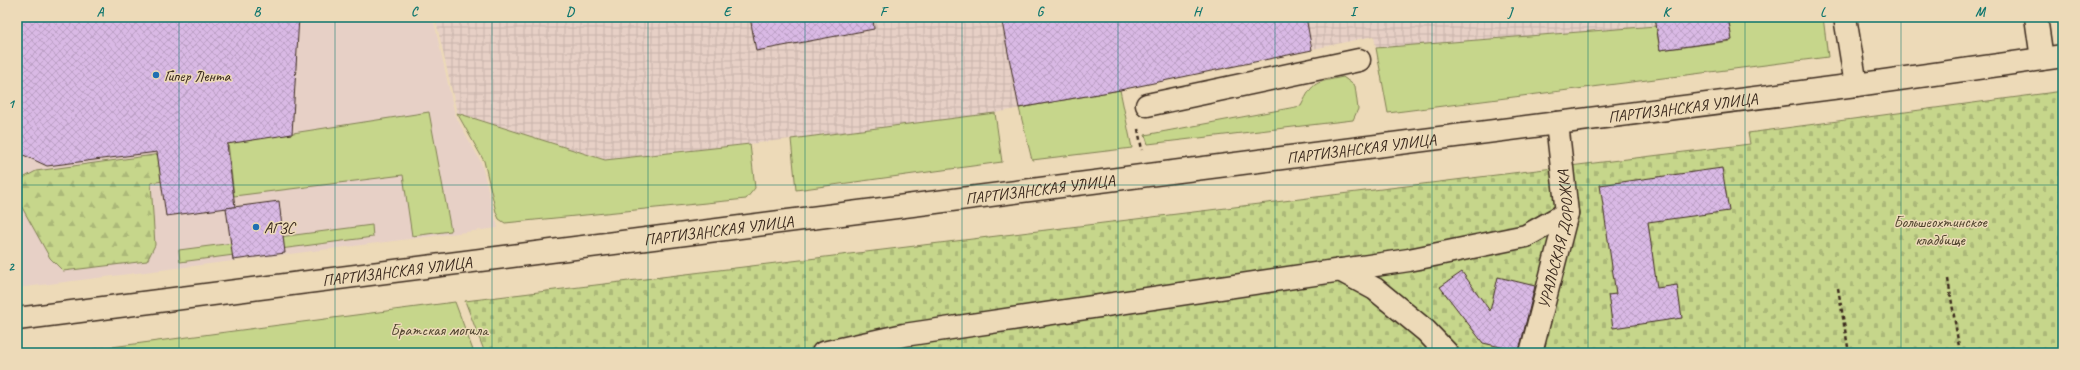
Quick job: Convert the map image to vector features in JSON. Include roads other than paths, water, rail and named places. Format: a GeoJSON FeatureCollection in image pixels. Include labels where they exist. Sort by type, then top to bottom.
{"type":"FeatureCollection","features":[{"type":"Feature","properties":{"kind":"street"},"geometry":{"type":"LineString","coordinates":[[1845,17],[1856,85]]}},
{"type":"Feature","properties":{"kind":"street"},"geometry":{"type":"LineString","coordinates":[[2036,17],[2052,57]]}},
{"type":"Feature","properties":{"kind":"street","name":"ПАРТИЗАНСКАЯ УЛИЦА"},"geometry":{"type":"LineString","coordinates":[[17,319],[1856,85],[2052,57]]}},
{"type":"Feature","properties":{"kind":"street"},"geometry":{"type":"LineString","coordinates":[[1147,105],[1359,60]]}},
{"type":"Feature","properties":{"kind":"street","name":"УРАЛЬСКАЯ ДОРОЖКА"},"geometry":{"type":"LineString","coordinates":[[1531,353],[1567,213],[1557,123]]}},
{"type":"Feature","properties":{"kind":"street"},"geometry":{"type":"LineString","coordinates":[[823,353],[904,335],[1409,260],[1526,236],[1567,213]]}},
{"type":"Feature","properties":{"kind":"street"},"geometry":{"type":"LineString","coordinates":[[1340,270],[1375,289],[1426,331],[1447,353]]}},
{"type":"Feature","properties":{"kind":"place","name":"Гипер Лента"},"geometry":{"type":"Point","coordinates":[156,75]}},
{"type":"Feature","properties":{"kind":"place","name":"АГЗС"},"geometry":{"type":"Point","coordinates":[256,227]}},
{"type":"Feature","properties":{"kind":"park label","name":"Большеохтинское кладбище"},"geometry":{"type":"Point","coordinates":[1940,230]}},
{"type":"Feature","properties":{"kind":"park label","name":"Братская могила"},"geometry":{"type":"Point","coordinates":[439,329]}}]}
